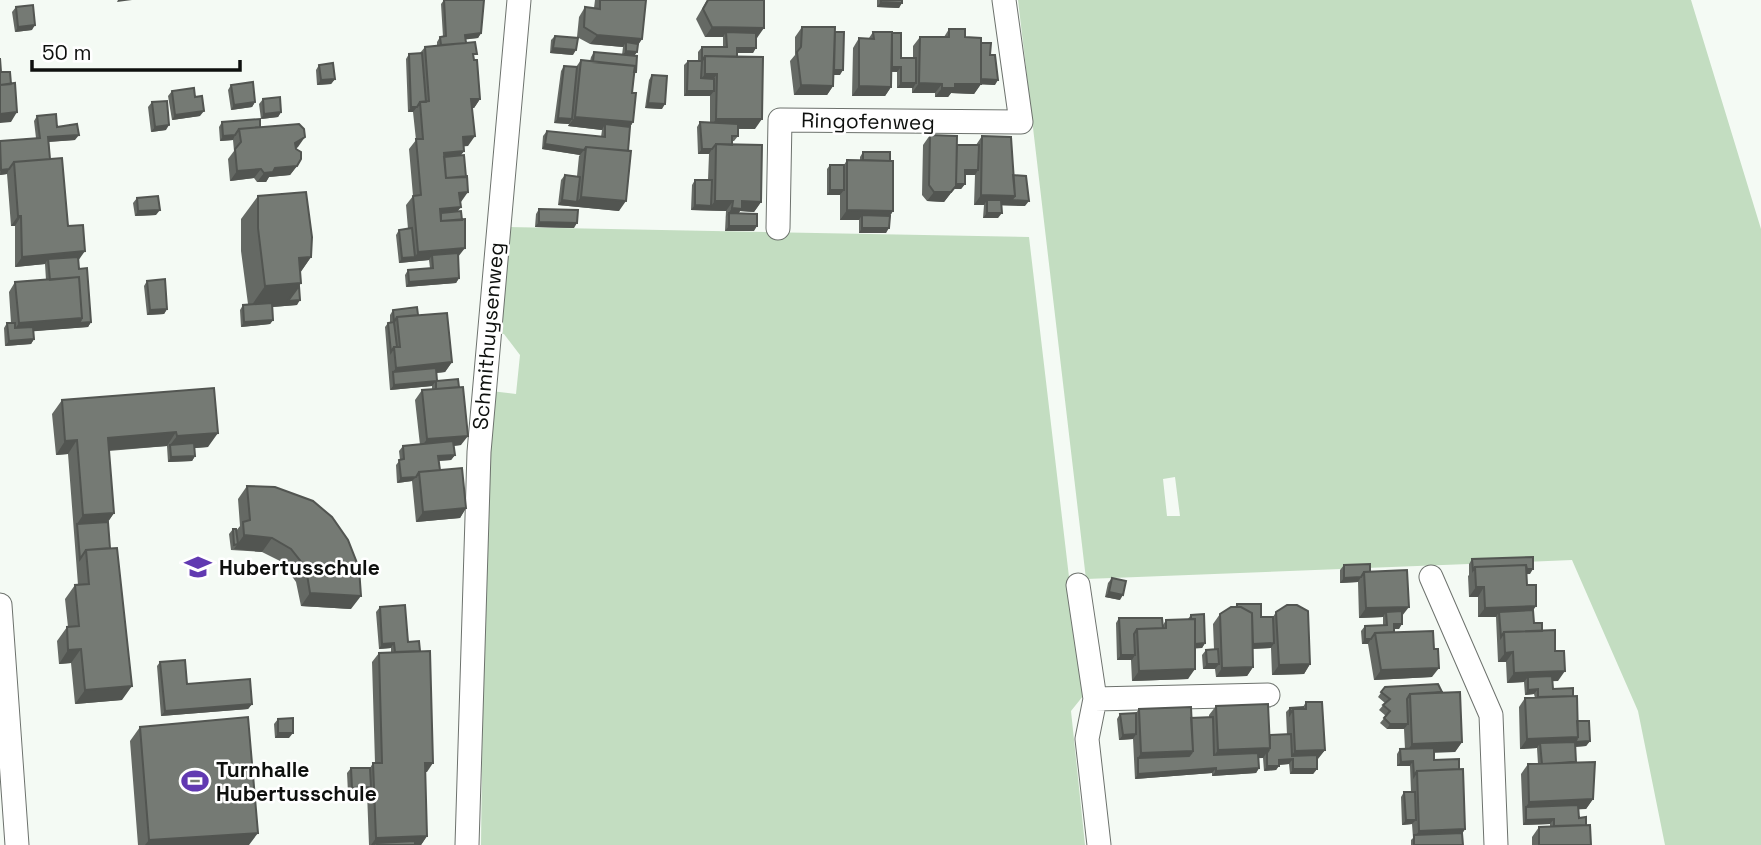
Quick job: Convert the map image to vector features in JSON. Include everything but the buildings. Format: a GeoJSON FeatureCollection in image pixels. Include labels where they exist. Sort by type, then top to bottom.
{"type":"FeatureCollection","features":[{"type":"Feature","properties":{"kind":"street","name":"Schmithuysenweg"},"geometry":{"type":"LineString","coordinates":[[467,845],[479,452],[519,0]]}},
{"type":"Feature","properties":{"kind":"street","name":"Ringofenweg"},"geometry":{"type":"LineString","coordinates":[[778,228],[780,120],[1021,122],[1004,0]]}},
{"type":"Feature","properties":{"kind":"street"},"geometry":{"type":"LineString","coordinates":[[1431,577],[1491,715],[1496,845]]}},
{"type":"Feature","properties":{"kind":"street"},"geometry":{"type":"LineString","coordinates":[[1078,585],[1095,699],[1087,739],[1098,845]]}},
{"type":"Feature","properties":{"kind":"street"},"geometry":{"type":"LineString","coordinates":[[0,605],[17,845]]}},
{"type":"Feature","properties":{"kind":"street"},"geometry":{"type":"LineString","coordinates":[[1095,699],[1268,695]]}},
{"type":"Feature","properties":{"kind":"green space"},"geometry":{"type":"Polygon","coordinates":[[[1018,0],[1691,0],[1761,229],[1761,845],[1665,845],[1638,711],[1572,560],[1086,579],[1018,0]],[[1175,477],[1163,479],[1167,516],[1180,516],[1175,477]]]}},
{"type":"Feature","properties":{"kind":"green space"},"geometry":{"type":"Polygon","coordinates":[[[508,227],[1029,237],[1083,696],[1071,711],[1085,845],[481,845],[486,448],[491,391],[516,394],[520,355],[504,334],[498,333],[508,227]]]}},
{"type":"Feature","properties":{"kind":"place","name":"Hubertusschule"},"geometry":{"type":"Point","coordinates":[198,567]}},
{"type":"Feature","properties":{"kind":"place","name":"Turnhalle Hubertusschule"},"geometry":{"type":"Point","coordinates":[195,781]}}]}
